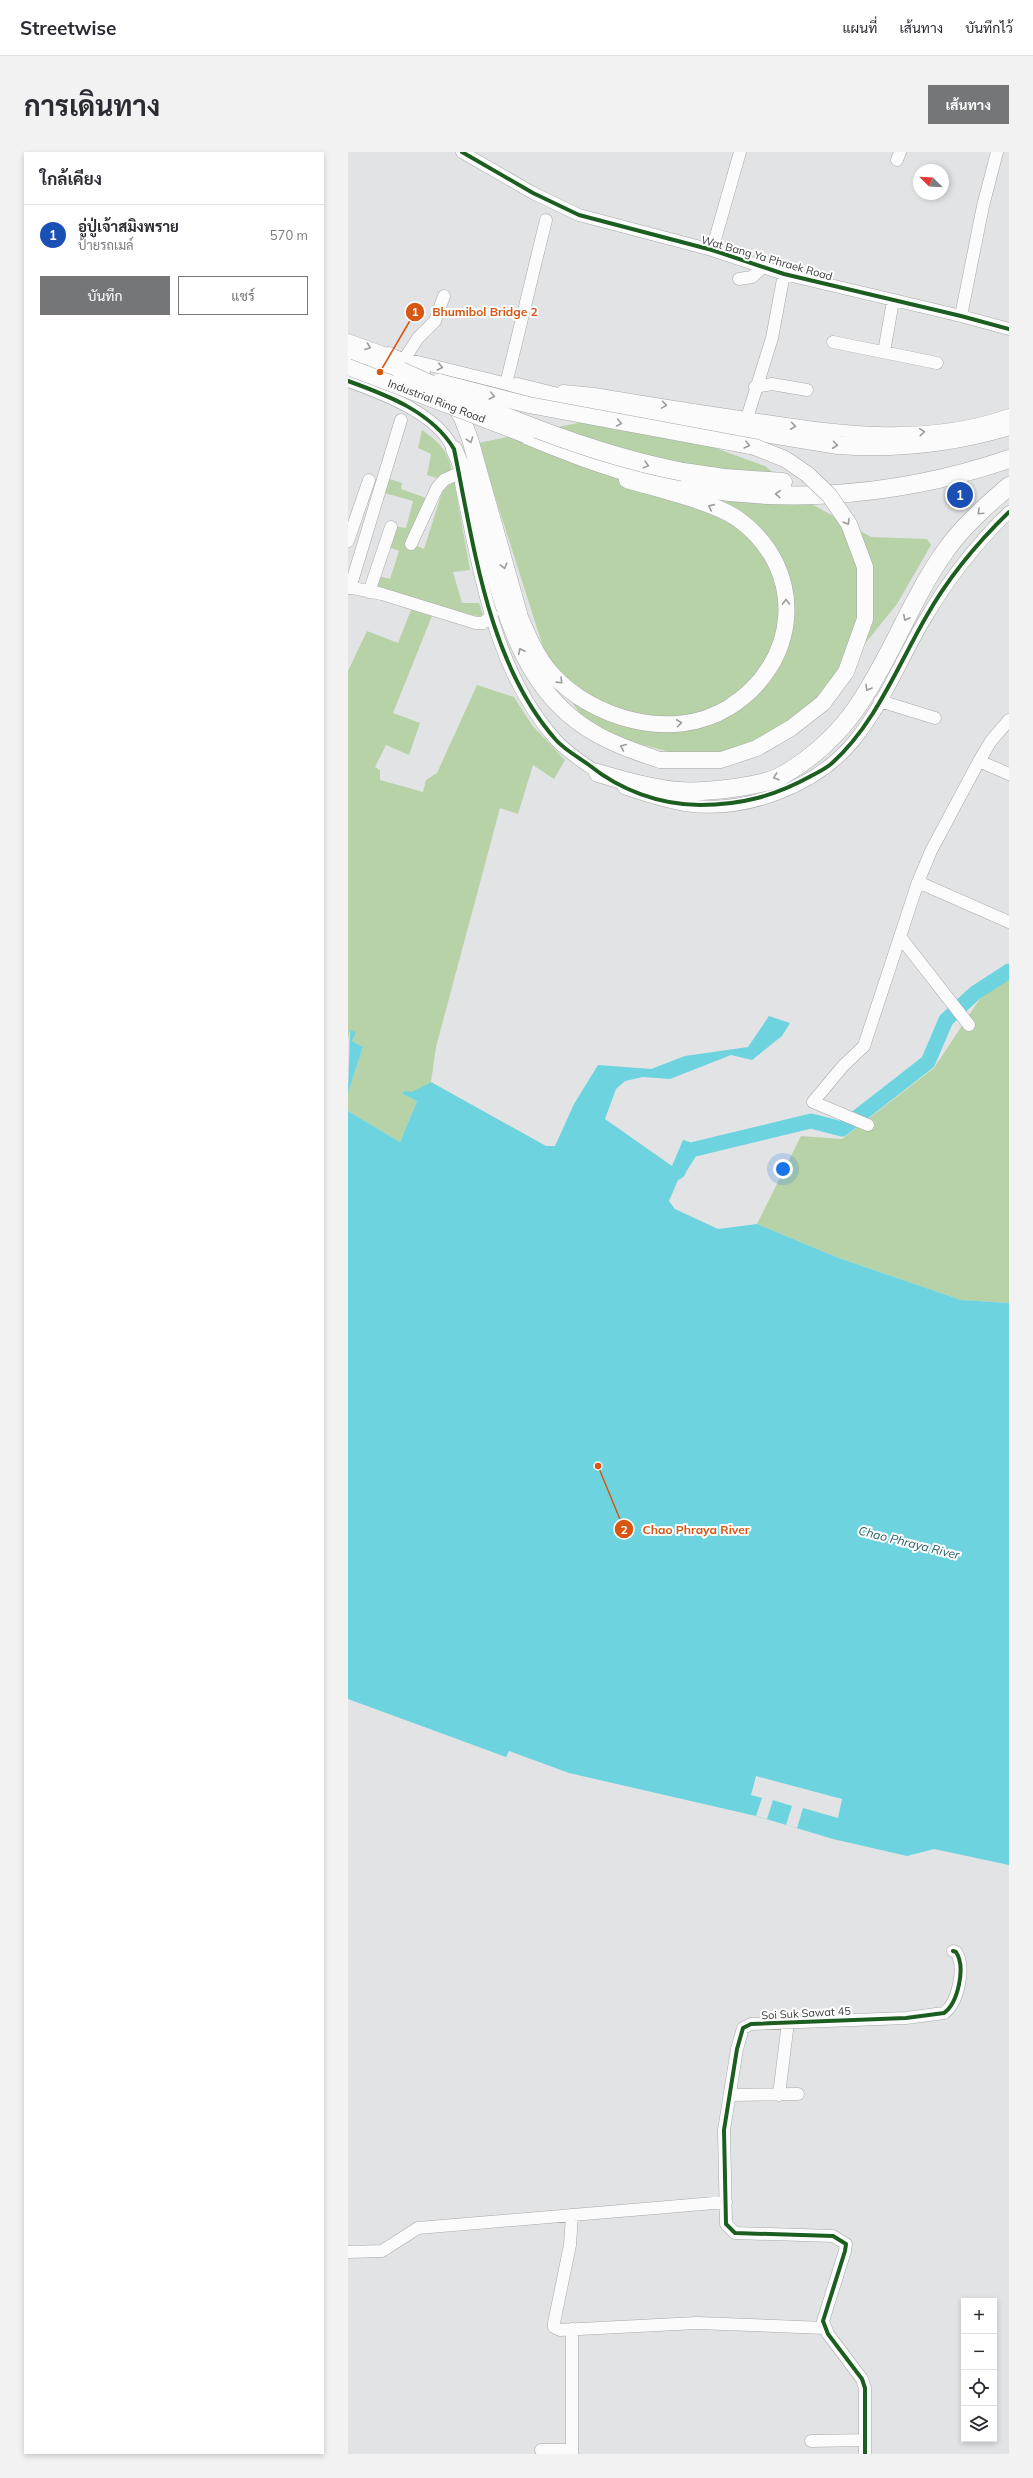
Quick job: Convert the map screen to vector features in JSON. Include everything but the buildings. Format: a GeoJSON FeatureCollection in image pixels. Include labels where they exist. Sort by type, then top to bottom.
{"type":"FeatureCollection","features":[{"type":"Feature","properties":{"kind":"highway"},"geometry":{"type":"LineString","coordinates":[[403,365],[496,412],[612,455],[662,468],[724,478],[813,483],[879,479],[948,466],[1009,446]]}},
{"type":"Feature","properties":{"kind":"highway"},"geometry":{"type":"LineString","coordinates":[[512,386],[590,406],[838,445],[878,448],[934,443],[974,436],[1009,426]]}},
{"type":"Feature","properties":{"kind":"highway"},"geometry":{"type":"LineString","coordinates":[[526,435],[579,456],[643,477],[681,485],[754,493],[813,494],[880,490],[952,476],[1009,459]]}},
{"type":"Feature","properties":{"kind":"highway"},"geometry":{"type":"LineString","coordinates":[[598,773],[637,784],[679,791],[732,788],[780,776],[818,752],[856,708],[888,654],[911,607],[946,549],[976,516],[1009,486]]}},
{"type":"Feature","properties":{"kind":"main road","name":"Industrial Ring Road"},"geometry":{"type":"LineString","coordinates":[[348,351],[403,365],[529,405],[755,447],[785,459],[807,474],[829,495],[849,524],[866,566],[865,619],[846,672],[823,703],[792,728],[757,748],[721,760],[660,760],[624,748],[597,735],[575,720],[557,703],[531,667],[514,636],[491,566],[478,513],[464,471],[454,449]]}},
{"type":"Feature","properties":{"kind":"main road","name":"Industrial Ring Road"},"geometry":{"type":"LineString","coordinates":[[348,367],[526,435],[580,464],[704,504],[742,522],[766,546],[782,574],[787,608],[781,641],[766,674],[750,692],[727,709],[700,720],[674,725],[643,722],[613,715],[587,703],[551,672],[528,637],[512,595],[462,418],[453,403],[435,382],[389,355]]}},
{"type":"Feature","properties":{"kind":"street","name":"Wat Bang Ya Phraek Road"},"geometry":{"type":"LineString","coordinates":[[462,152],[532,193],[579,215],[712,250],[784,274],[893,301],[962,316],[1009,329]]}},
{"type":"Feature","properties":{"kind":"street"},"geometry":{"type":"LineString","coordinates":[[712,250],[740,152]]}},
{"type":"Feature","properties":{"kind":"street"},"geometry":{"type":"LineString","coordinates":[[962,316],[983,206],[998,152]]}},
{"type":"Feature","properties":{"kind":"street"},"geometry":{"type":"LineString","coordinates":[[512,386],[546,220]]}},
{"type":"Feature","properties":{"kind":"street"},"geometry":{"type":"LineString","coordinates":[[740,279],[752,277],[764,268]]}},
{"type":"Feature","properties":{"kind":"street"},"geometry":{"type":"LineString","coordinates":[[747,418],[755,387],[776,322],[784,274]]}},
{"type":"Feature","properties":{"kind":"street"},"geometry":{"type":"LineString","coordinates":[[403,365],[418,338],[435,321],[444,296]]}},
{"type":"Feature","properties":{"kind":"street"},"geometry":{"type":"LineString","coordinates":[[884,352],[893,301]]}},
{"type":"Feature","properties":{"kind":"street"},"geometry":{"type":"LineString","coordinates":[[348,340],[389,355],[403,365],[512,386],[594,394],[747,418],[870,434],[961,428],[1009,415]]}},
{"type":"Feature","properties":{"kind":"street"},"geometry":{"type":"LineString","coordinates":[[833,342],[938,363]]}},
{"type":"Feature","properties":{"kind":"street"},"geometry":{"type":"LineString","coordinates":[[348,381],[379,393],[420,414],[436,425],[447,437],[454,449],[472,538],[502,648],[528,704],[557,741],[598,773],[619,786],[649,797],[687,805],[729,805],[764,798],[796,784],[829,766],[854,741],[880,701],[926,617],[956,570],[986,534],[1009,512]]}},
{"type":"Feature","properties":{"kind":"street"},"geometry":{"type":"LineString","coordinates":[[755,387],[772,384],[806,390]]}},
{"type":"Feature","properties":{"kind":"street"},"geometry":{"type":"LineString","coordinates":[[401,420],[349,588],[369,592],[476,623],[482,623],[492,615]]}},
{"type":"Feature","properties":{"kind":"street"},"geometry":{"type":"LineString","coordinates":[[411,544],[437,488],[444,480],[459,473]]}},
{"type":"Feature","properties":{"kind":"street"},"geometry":{"type":"LineString","coordinates":[[348,541],[369,480]]}},
{"type":"Feature","properties":{"kind":"street"},"geometry":{"type":"LineString","coordinates":[[369,592],[391,527]]}},
{"type":"Feature","properties":{"kind":"street"},"geometry":{"type":"LineString","coordinates":[[880,701],[935,718]]}},
{"type":"Feature","properties":{"kind":"street"},"geometry":{"type":"LineString","coordinates":[[868,1125],[812,1102],[843,1066],[864,1046],[901,938],[918,882],[931,851],[979,761],[991,741],[1009,720]]}},
{"type":"Feature","properties":{"kind":"street"},"geometry":{"type":"LineString","coordinates":[[979,761],[1009,774]]}},
{"type":"Feature","properties":{"kind":"street"},"geometry":{"type":"LineString","coordinates":[[918,882],[1009,922]]}},
{"type":"Feature","properties":{"kind":"street"},"geometry":{"type":"LineString","coordinates":[[901,938],[967,1023]]}},
{"type":"Feature","properties":{"kind":"street","name":"Soi Suk Sawat 45"},"geometry":{"type":"LineString","coordinates":[[825,2328],[824,2315],[846,2244],[833,2236],[736,2233],[726,2224],[724,2130],[743,2028],[751,2024],[906,2018],[944,2013],[953,2003],[958,1982],[960,1962],[956,1952],[953,1951]]}},
{"type":"Feature","properties":{"kind":"street"},"geometry":{"type":"LineString","coordinates":[[779,2094],[788,2022]]}},
{"type":"Feature","properties":{"kind":"street"},"geometry":{"type":"LineString","coordinates":[[730,2095],[798,2094]]}},
{"type":"Feature","properties":{"kind":"street"},"geometry":{"type":"LineString","coordinates":[[348,2252],[382,2251],[418,2228],[726,2202]]}},
{"type":"Feature","properties":{"kind":"street"},"geometry":{"type":"LineString","coordinates":[[572,2214],[570,2245],[554,2327],[560,2330],[697,2323],[825,2328],[862,2379],[864,2388],[865,2454]]}},
{"type":"Feature","properties":{"kind":"street"},"geometry":{"type":"LineString","coordinates":[[541,2450],[572,2452],[572,2329]]}},
{"type":"Feature","properties":{"kind":"street"},"geometry":{"type":"LineString","coordinates":[[811,2441],[865,2440]]}},
{"type":"Feature","properties":{"kind":"green space"},"geometry":{"type":"Polygon","coordinates":[[[598,419],[688,438],[765,466],[810,503],[871,537],[927,539],[931,545],[897,604],[804,719],[703,761],[592,731],[551,672],[478,443],[598,419]]]}},
{"type":"Feature","properties":{"kind":"green space"},"geometry":{"type":"Polygon","coordinates":[[[422,430],[438,443],[448,458],[452,472],[439,479],[427,475],[431,454],[418,448],[422,430]]]}},
{"type":"Feature","properties":{"kind":"green space"},"geometry":{"type":"Polygon","coordinates":[[[386,478],[402,483],[401,489],[429,499],[413,537],[417,546],[424,549],[445,483],[454,480],[470,570],[453,572],[462,603],[479,603],[484,617],[455,612],[375,588],[379,576],[390,579],[399,551],[386,546],[393,526],[406,528],[413,501],[381,492],[386,478]]]}},
{"type":"Feature","properties":{"kind":"green space"},"geometry":{"type":"Polygon","coordinates":[[[411,610],[432,616],[393,713],[420,723],[409,755],[386,745],[375,767],[380,770],[380,780],[423,792],[426,780],[437,773],[477,685],[514,697],[532,725],[565,760],[554,779],[533,765],[518,814],[500,808],[436,1047],[431,1082],[412,1093],[404,1091],[402,1094],[417,1101],[400,1142],[348,1111],[348,1093],[363,1047],[352,1041],[355,1032],[350,1030],[348,1039],[348,671],[367,631],[398,643],[411,610]]]}},
{"type":"Feature","properties":{"kind":"green space"},"geometry":{"type":"Polygon","coordinates":[[[1009,972],[1009,1303],[961,1300],[839,1258],[757,1224],[801,1136],[842,1139],[934,1068],[979,1000],[1009,972]]]}},
{"type":"Feature","properties":{"kind":"water"},"geometry":{"type":"Polygon","coordinates":[[[769,1016],[790,1023],[782,1036],[752,1060],[731,1055],[670,1079],[643,1077],[625,1081],[616,1089],[605,1119],[672,1166],[683,1140],[690,1142],[685,1174],[678,1180],[669,1201],[675,1209],[718,1229],[757,1224],[839,1258],[961,1300],[1009,1303],[1009,1865],[934,1849],[907,1856],[833,1839],[756,1816],[569,1773],[509,1751],[506,1757],[348,1699],[348,1111],[400,1142],[417,1101],[402,1094],[404,1091],[412,1092],[431,1082],[546,1146],[555,1146],[574,1104],[598,1065],[651,1069],[685,1056],[748,1047],[769,1016]]]}},
{"type":"Feature","properties":{"kind":"water"},"geometry":{"type":"Polygon","coordinates":[[[350,1030],[356,1032],[352,1041],[363,1047],[348,1093],[350,1030]]]}},
{"type":"Feature","properties":{"kind":"pier"},"geometry":{"type":"Polygon","coordinates":[[[756,1776],[842,1799],[838,1818],[803,1808],[797,1828],[786,1825],[792,1806],[773,1800],[767,1819],[756,1816],[762,1798],[751,1795],[756,1776]]]}},
{"type":"Feature","properties":{"kind":"waterway"},"geometry":{"type":"LineString","coordinates":[[681,1166],[691,1150],[811,1121],[842,1129],[928,1062],[946,1020],[975,993],[1009,971]]}},
{"type":"Feature","properties":{"kind":"cycle path"},"geometry":{"type":"LineString","coordinates":[[462,152],[533,193],[579,215],[712,250],[784,274],[961,316],[1009,329]]}},
{"type":"Feature","properties":{"kind":"cycle path"},"geometry":{"type":"LineString","coordinates":[[348,381],[378,392],[407,406],[434,425],[445,436],[454,449],[477,563],[499,640],[514,676],[533,709],[556,740],[567,750],[614,782],[627,789],[655,799],[670,802],[715,805],[757,798],[798,783],[831,764],[847,749],[873,714],[926,617],[953,575],[974,549],[1009,512]]}},
{"type":"Feature","properties":{"kind":"cycle path"},"geometry":{"type":"LineString","coordinates":[[865,2454],[865,2388],[862,2379],[828,2334],[823,2321],[846,2244],[833,2236],[735,2233],[726,2224],[724,2130],[737,2049],[743,2028],[751,2024],[906,2018],[944,2013],[953,2001],[959,1984],[959,1959],[956,1952],[953,1951]]}},
{"type":"Feature","properties":{"kind":"place","name":"Bhumibol Bridge 2"},"geometry":{"type":"Point","coordinates":[380,372]}},
{"type":"Feature","properties":{"kind":"place","name":"อู่ปู่เจ้าสมิงพราย"},"geometry":{"type":"Point","coordinates":[960,495]}},
{"type":"Feature","properties":{"kind":"place","name":"Chao Phraya River"},"geometry":{"type":"Point","coordinates":[598,1466]}}]}
